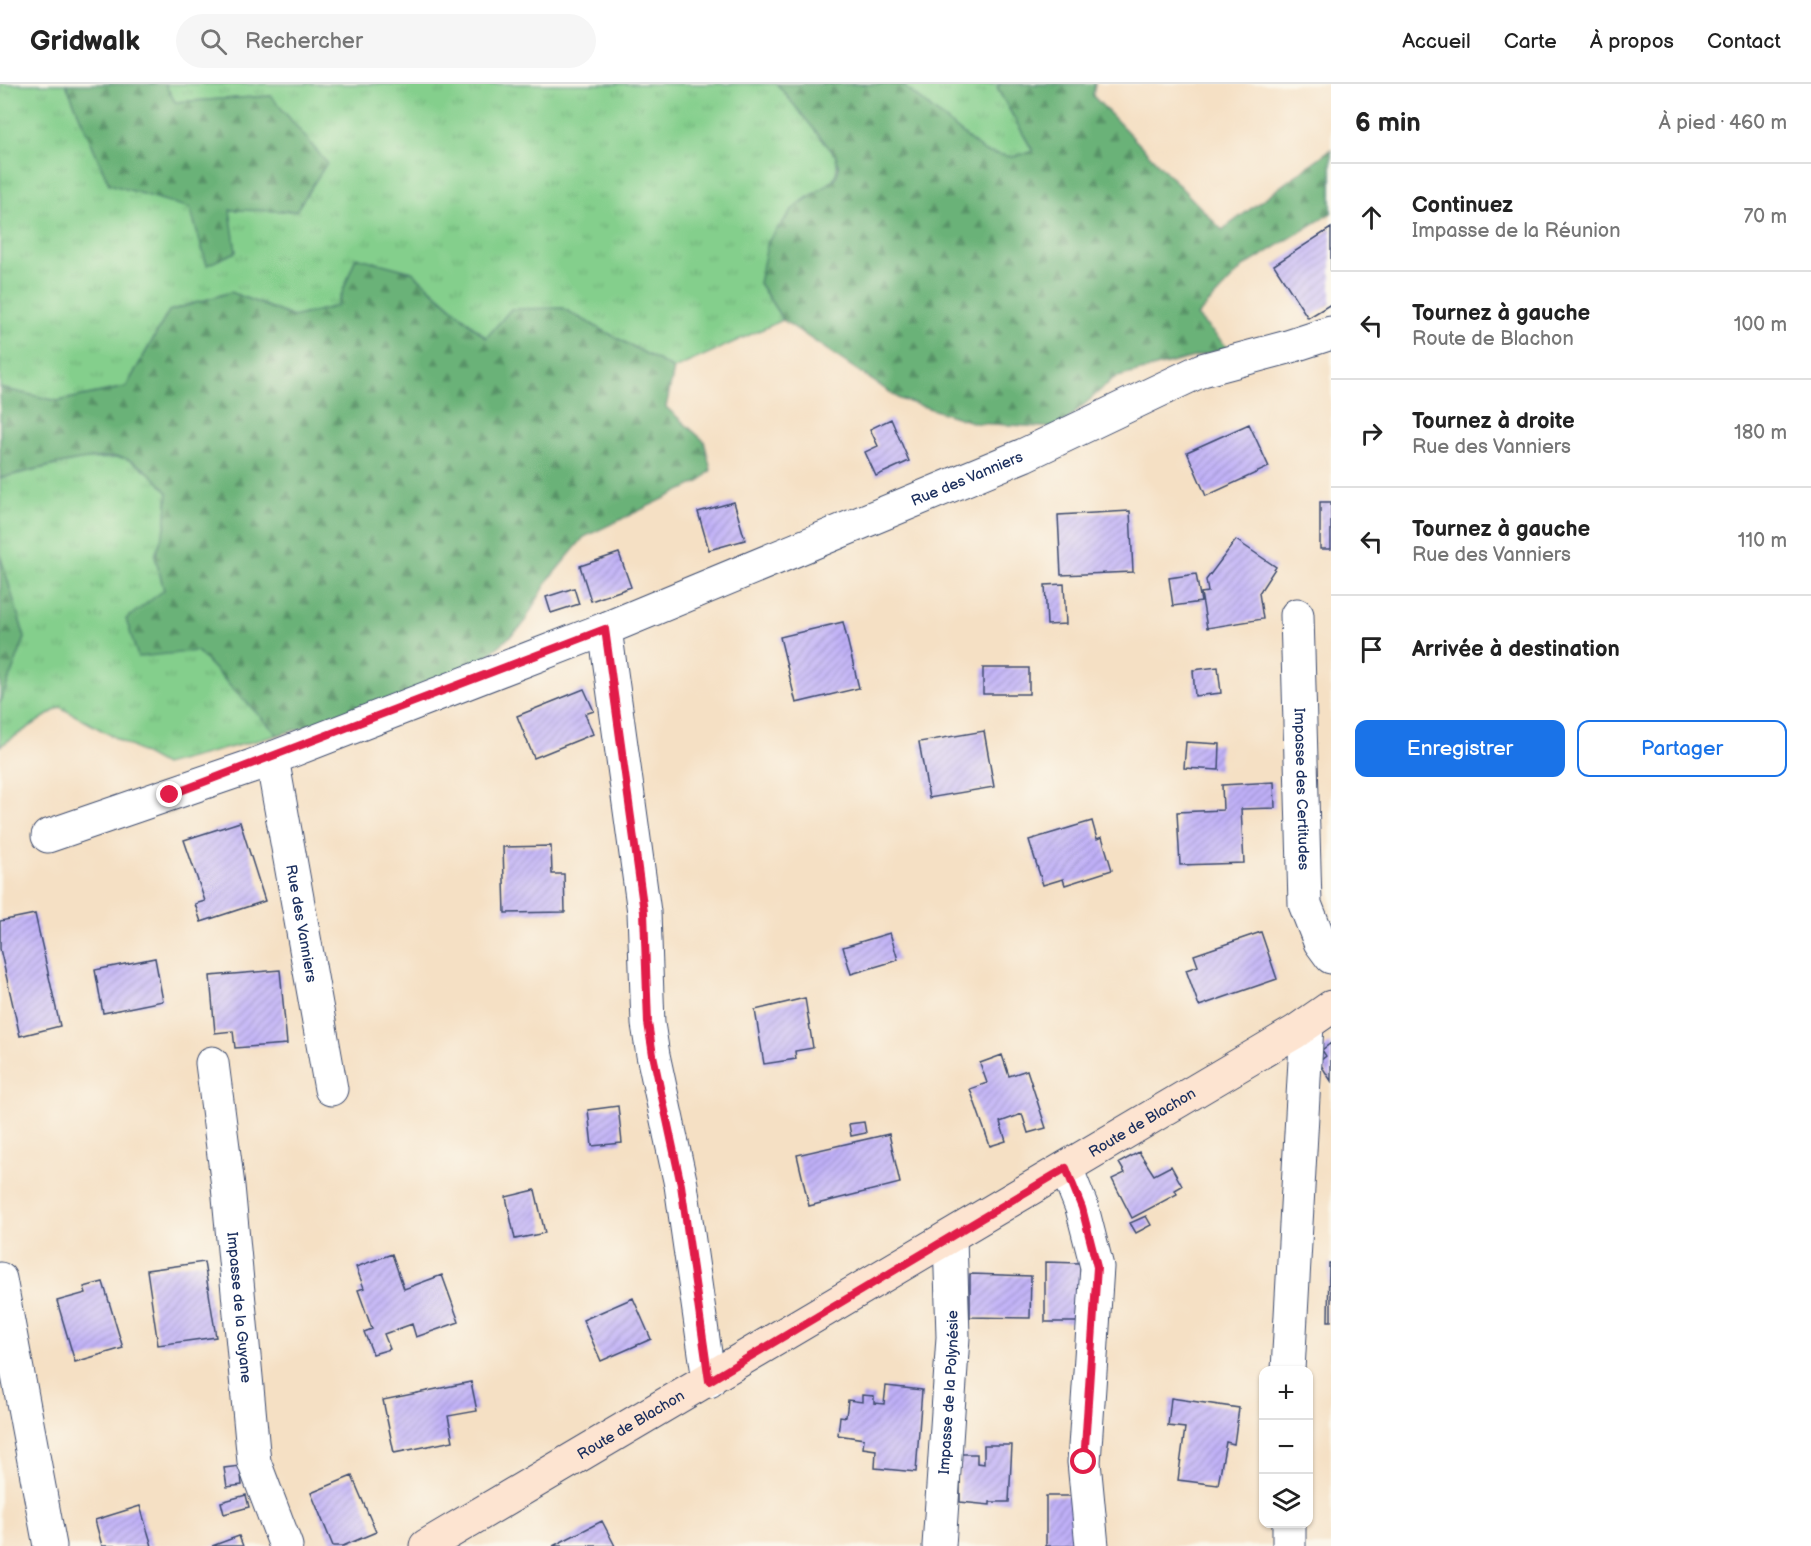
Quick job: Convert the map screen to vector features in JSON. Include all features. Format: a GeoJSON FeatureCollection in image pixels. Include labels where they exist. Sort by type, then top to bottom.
{"type":"FeatureCollection","features":[{"type":"Feature","properties":{"kind":"street","name":"Rue des Vanniers"},"geometry":{"type":"LineString","coordinates":[[48,836],[272,758],[605,629],[1024,455],[1202,370],[1331,333]]}},
{"type":"Feature","properties":{"kind":"street","name":"Impasse des Certitudes"},"geometry":{"type":"LineString","coordinates":[[1298,615],[1305,904],[1320,942],[1331,957]]}},
{"type":"Feature","properties":{"kind":"street"},"geometry":{"type":"LineString","coordinates":[[605,629],[644,912],[648,1023],[681,1185],[709,1381]]}},
{"type":"Feature","properties":{"kind":"street","name":"Rue des Vanniers"},"geometry":{"type":"LineString","coordinates":[[272,758],[331,1089]]}},
{"type":"Feature","properties":{"kind":"street"},"geometry":{"type":"LineString","coordinates":[[1288,1366],[1319,1015]]}},
{"type":"Feature","properties":{"kind":"street","name":"Route de Blachon"},"geometry":{"type":"LineString","coordinates":[[426,1546],[709,1381],[1319,1015]]}},
{"type":"Feature","properties":{"kind":"street","name":"Impasse de la Guyane"},"geometry":{"type":"LineString","coordinates":[[212,1063],[228,1186],[254,1462],[286,1546]]}},
{"type":"Feature","properties":{"kind":"street"},"geometry":{"type":"LineString","coordinates":[[1066,1168],[1082,1208],[1097,1267],[1084,1462],[1092,1546]]}},
{"type":"Feature","properties":{"kind":"street","name":"Impasse de la Polynésie"},"geometry":{"type":"LineString","coordinates":[[939,1546],[953,1337],[950,1237]]}},
{"type":"Feature","properties":{"kind":"street"},"geometry":{"type":"LineString","coordinates":[[0,1279],[50,1546]]}},
{"type":"Feature","properties":{"kind":"street"},"geometry":{"type":"LineString","coordinates":[[1289,1528],[1289,1546]]}},
{"type":"Feature","properties":{"kind":"green space"},"geometry":{"type":"Polygon","coordinates":[[[0,84],[66,84],[109,184],[190,208],[207,265],[230,210],[296,211],[271,96],[175,102],[165,84],[777,84],[836,156],[837,167],[830,183],[793,210],[759,283],[783,320],[674,369],[562,308],[487,338],[412,272],[356,258],[337,306],[293,317],[231,292],[169,311],[126,387],[58,401],[0,388],[0,84]]]}},
{"type":"Feature","properties":{"kind":"green space"},"geometry":{"type":"Polygon","coordinates":[[[66,84],[165,84],[175,102],[271,96],[327,163],[296,211],[230,210],[236,252],[207,265],[190,208],[109,184],[66,84]]]}},
{"type":"Feature","properties":{"kind":"green space"},"geometry":{"type":"Polygon","coordinates":[[[777,84],[901,84],[985,152],[1013,157],[1033,151],[997,88],[1000,84],[1095,84],[1093,96],[1222,230],[1331,149],[1331,213],[1243,267],[1197,316],[1228,348],[1114,378],[1058,428],[975,423],[900,399],[783,320],[759,283],[768,241],[794,208],[835,179],[839,168],[836,156],[777,84]]]}},
{"type":"Feature","properties":{"kind":"green space"},"geometry":{"type":"Polygon","coordinates":[[[901,84],[1000,84],[997,88],[1033,152],[1013,157],[985,152],[901,84]]]}},
{"type":"Feature","properties":{"kind":"green space"},"geometry":{"type":"Polygon","coordinates":[[[356,257],[412,272],[486,338],[511,309],[562,308],[674,369],[666,407],[704,441],[711,470],[699,482],[584,537],[549,579],[522,626],[470,671],[409,698],[278,735],[197,651],[138,657],[126,619],[164,590],[155,556],[165,528],[168,493],[145,470],[129,460],[118,457],[85,459],[0,478],[0,388],[58,401],[126,387],[169,311],[231,292],[293,317],[337,306],[356,257]]]}},
{"type":"Feature","properties":{"kind":"green space"},"geometry":{"type":"Polygon","coordinates":[[[127,458],[154,476],[168,493],[165,528],[155,556],[164,590],[197,651],[278,735],[164,765],[60,707],[0,746],[0,703],[25,638],[0,555],[0,478],[83,459],[127,458]]]}},
{"type":"Feature","properties":{"kind":"green space"},"geometry":{"type":"Polygon","coordinates":[[[0,555],[25,638],[0,703],[0,555]]]}},
{"type":"Feature","properties":{"kind":"building"},"geometry":{"type":"Polygon","coordinates":[[[1331,228],[1331,304],[1308,318],[1274,265],[1331,228]]]}},
{"type":"Feature","properties":{"kind":"building"},"geometry":{"type":"Polygon","coordinates":[[[891,419],[909,461],[876,476],[865,452],[878,446],[870,429],[891,419]]]}},
{"type":"Feature","properties":{"kind":"building"},"geometry":{"type":"Polygon","coordinates":[[[1249,424],[1269,467],[1206,496],[1187,452],[1249,424]]]}},
{"type":"Feature","properties":{"kind":"building"},"geometry":{"type":"Polygon","coordinates":[[[734,502],[745,540],[709,550],[698,512],[734,502]]]}},
{"type":"Feature","properties":{"kind":"building"},"geometry":{"type":"Polygon","coordinates":[[[1320,502],[1331,502],[1331,549],[1320,549],[1320,502]]]}},
{"type":"Feature","properties":{"kind":"building"},"geometry":{"type":"Polygon","coordinates":[[[1130,511],[1133,572],[1061,575],[1058,515],[1130,511]]]}},
{"type":"Feature","properties":{"kind":"building"},"geometry":{"type":"Polygon","coordinates":[[[1236,540],[1276,567],[1259,593],[1263,619],[1207,628],[1201,593],[1208,592],[1206,580],[1236,540]]]}},
{"type":"Feature","properties":{"kind":"building"},"geometry":{"type":"Polygon","coordinates":[[[619,553],[631,587],[591,601],[580,566],[619,553]]]}},
{"type":"Feature","properties":{"kind":"building"},"geometry":{"type":"Polygon","coordinates":[[[1196,574],[1201,602],[1173,606],[1169,578],[1196,574]]]}},
{"type":"Feature","properties":{"kind":"building"},"geometry":{"type":"Polygon","coordinates":[[[1064,584],[1066,624],[1047,625],[1045,585],[1064,584]]]}},
{"type":"Feature","properties":{"kind":"building"},"geometry":{"type":"Polygon","coordinates":[[[574,588],[579,604],[551,613],[546,597],[574,588]]]}},
{"type":"Feature","properties":{"kind":"building"},"geometry":{"type":"Polygon","coordinates":[[[843,622],[859,688],[796,703],[780,637],[843,622]]]}},
{"type":"Feature","properties":{"kind":"building"},"geometry":{"type":"Polygon","coordinates":[[[1218,667],[1221,693],[1195,696],[1193,670],[1218,667]]]}},
{"type":"Feature","properties":{"kind":"building"},"geometry":{"type":"Polygon","coordinates":[[[983,668],[1029,668],[1029,694],[983,694],[983,668]]]}},
{"type":"Feature","properties":{"kind":"building"},"geometry":{"type":"Polygon","coordinates":[[[584,689],[594,711],[585,714],[593,734],[534,758],[517,716],[584,689]]]}},
{"type":"Feature","properties":{"kind":"building"},"geometry":{"type":"Polygon","coordinates":[[[984,731],[994,787],[929,798],[919,742],[984,731]]]}},
{"type":"Feature","properties":{"kind":"building"},"geometry":{"type":"Polygon","coordinates":[[[1186,742],[1220,744],[1219,770],[1184,768],[1186,742]]]}},
{"type":"Feature","properties":{"kind":"building"},"geometry":{"type":"Polygon","coordinates":[[[1274,782],[1275,808],[1241,809],[1244,863],[1180,865],[1177,812],[1223,810],[1222,785],[1274,782]]]}},
{"type":"Feature","properties":{"kind":"building"},"geometry":{"type":"Polygon","coordinates":[[[1092,821],[1097,839],[1102,837],[1112,870],[1065,885],[1063,879],[1043,885],[1029,840],[1092,821]]]}},
{"type":"Feature","properties":{"kind":"building"},"geometry":{"type":"Polygon","coordinates":[[[240,822],[265,901],[201,922],[195,904],[205,901],[184,840],[240,822]]]}},
{"type":"Feature","properties":{"kind":"building"},"geometry":{"type":"Polygon","coordinates":[[[551,846],[552,874],[564,874],[565,912],[505,913],[503,847],[551,846]]]}},
{"type":"Feature","properties":{"kind":"building"},"geometry":{"type":"Polygon","coordinates":[[[35,914],[60,1026],[20,1036],[0,949],[0,921],[35,914]]]}},
{"type":"Feature","properties":{"kind":"building"},"geometry":{"type":"Polygon","coordinates":[[[1261,932],[1277,979],[1199,1006],[1186,970],[1198,966],[1194,955],[1261,932]]]}},
{"type":"Feature","properties":{"kind":"building"},"geometry":{"type":"Polygon","coordinates":[[[890,933],[898,960],[851,974],[843,947],[890,933]]]}},
{"type":"Feature","properties":{"kind":"building"},"geometry":{"type":"Polygon","coordinates":[[[155,958],[163,1001],[103,1013],[95,970],[155,958]]]}},
{"type":"Feature","properties":{"kind":"building"},"geometry":{"type":"Polygon","coordinates":[[[280,970],[287,1044],[235,1048],[233,1031],[215,1033],[210,976],[280,970]]]}},
{"type":"Feature","properties":{"kind":"building"},"geometry":{"type":"Polygon","coordinates":[[[805,998],[813,1048],[795,1051],[796,1059],[764,1064],[755,1010],[805,998]]]}},
{"type":"Feature","properties":{"kind":"building"},"geometry":{"type":"Polygon","coordinates":[[[1331,1043],[1331,1081],[1319,1062],[1326,1056],[1322,1050],[1331,1043]]]}},
{"type":"Feature","properties":{"kind":"building"},"geometry":{"type":"Polygon","coordinates":[[[1002,1055],[1009,1076],[1027,1070],[1046,1128],[1028,1133],[1022,1114],[1000,1122],[1006,1141],[990,1146],[970,1089],[987,1083],[980,1063],[1002,1055]]]}},
{"type":"Feature","properties":{"kind":"building"},"geometry":{"type":"Polygon","coordinates":[[[618,1106],[622,1143],[592,1146],[588,1110],[618,1106]]]}},
{"type":"Feature","properties":{"kind":"building"},"geometry":{"type":"Polygon","coordinates":[[[864,1122],[866,1133],[851,1136],[849,1124],[864,1122]]]}},
{"type":"Feature","properties":{"kind":"building"},"geometry":{"type":"Polygon","coordinates":[[[889,1134],[900,1183],[809,1206],[797,1155],[889,1134]]]}},
{"type":"Feature","properties":{"kind":"building"},"geometry":{"type":"Polygon","coordinates":[[[1139,1152],[1154,1175],[1171,1166],[1182,1186],[1175,1190],[1177,1194],[1132,1218],[1112,1179],[1125,1173],[1119,1163],[1139,1152]]]}},
{"type":"Feature","properties":{"kind":"building"},"geometry":{"type":"Polygon","coordinates":[[[535,1190],[545,1233],[515,1239],[506,1197],[535,1190]]]}},
{"type":"Feature","properties":{"kind":"building"},"geometry":{"type":"Polygon","coordinates":[[[1146,1216],[1151,1225],[1136,1233],[1130,1223],[1146,1216]]]}},
{"type":"Feature","properties":{"kind":"building"},"geometry":{"type":"Polygon","coordinates":[[[392,1254],[404,1289],[442,1275],[459,1322],[416,1337],[412,1324],[384,1334],[390,1349],[373,1354],[364,1332],[372,1329],[358,1290],[364,1288],[356,1267],[392,1254]]]}},
{"type":"Feature","properties":{"kind":"building"},"geometry":{"type":"Polygon","coordinates":[[[204,1262],[216,1337],[158,1345],[147,1270],[204,1262]]]}},
{"type":"Feature","properties":{"kind":"building"},"geometry":{"type":"Polygon","coordinates":[[[1045,1262],[1080,1263],[1081,1322],[1045,1322],[1045,1262]]]}},
{"type":"Feature","properties":{"kind":"building"},"geometry":{"type":"Polygon","coordinates":[[[1329,1263],[1331,1263],[1331,1321],[1328,1321],[1329,1263]]]}},
{"type":"Feature","properties":{"kind":"building"},"geometry":{"type":"Polygon","coordinates":[[[970,1274],[1031,1276],[1030,1318],[970,1317],[970,1274]]]}},
{"type":"Feature","properties":{"kind":"building"},"geometry":{"type":"Polygon","coordinates":[[[103,1282],[123,1348],[75,1362],[57,1301],[86,1293],[84,1287],[103,1282]]]}},
{"type":"Feature","properties":{"kind":"building"},"geometry":{"type":"Polygon","coordinates":[[[633,1298],[651,1339],[601,1361],[583,1320],[633,1298]]]}},
{"type":"Feature","properties":{"kind":"building"},"geometry":{"type":"Polygon","coordinates":[[[471,1382],[477,1411],[448,1416],[453,1441],[394,1453],[383,1400],[471,1382]]]}},
{"type":"Feature","properties":{"kind":"building"},"geometry":{"type":"Polygon","coordinates":[[[886,1386],[922,1390],[916,1472],[875,1468],[876,1450],[863,1448],[864,1439],[838,1435],[840,1416],[846,1417],[848,1400],[862,1402],[862,1395],[874,1396],[874,1403],[884,1404],[886,1386]]]}},
{"type":"Feature","properties":{"kind":"building"},"geometry":{"type":"Polygon","coordinates":[[[1171,1398],[1239,1408],[1234,1444],[1226,1442],[1218,1485],[1178,1480],[1185,1428],[1168,1426],[1171,1398]]]}},
{"type":"Feature","properties":{"kind":"building"},"geometry":{"type":"Polygon","coordinates":[[[984,1445],[1012,1445],[1009,1502],[990,1502],[990,1505],[960,1502],[960,1454],[977,1454],[977,1463],[984,1464],[984,1445]]]}},
{"type":"Feature","properties":{"kind":"building"},"geometry":{"type":"Polygon","coordinates":[[[240,1466],[242,1485],[227,1487],[224,1468],[240,1466]]]}},
{"type":"Feature","properties":{"kind":"building"},"geometry":{"type":"Polygon","coordinates":[[[352,1476],[376,1532],[343,1546],[333,1546],[311,1493],[352,1476]]]}},
{"type":"Feature","properties":{"kind":"building"},"geometry":{"type":"Polygon","coordinates":[[[246,1495],[249,1507],[224,1514],[221,1502],[246,1495]]]}},
{"type":"Feature","properties":{"kind":"building"},"geometry":{"type":"Polygon","coordinates":[[[1046,1496],[1082,1496],[1082,1546],[1046,1546],[1046,1496]]]}},
{"type":"Feature","properties":{"kind":"building"},"geometry":{"type":"Polygon","coordinates":[[[140,1506],[152,1546],[102,1546],[95,1520],[140,1506]]]}},
{"type":"Feature","properties":{"kind":"building"},"geometry":{"type":"Polygon","coordinates":[[[602,1521],[615,1546],[553,1546],[602,1521]]]}},
{"type":"Feature","properties":{"kind":"building"},"geometry":{"type":"Polygon","coordinates":[[[239,1536],[243,1546],[212,1546],[239,1536]]]}},
{"type":"Feature","properties":{"kind":"route"},"geometry":{"type":"LineString","coordinates":[[170,795],[252,766],[605,629],[638,853],[644,912],[648,1023],[681,1185],[709,1381],[1066,1168],[1082,1208],[1097,1267],[1084,1462]]}}]}
